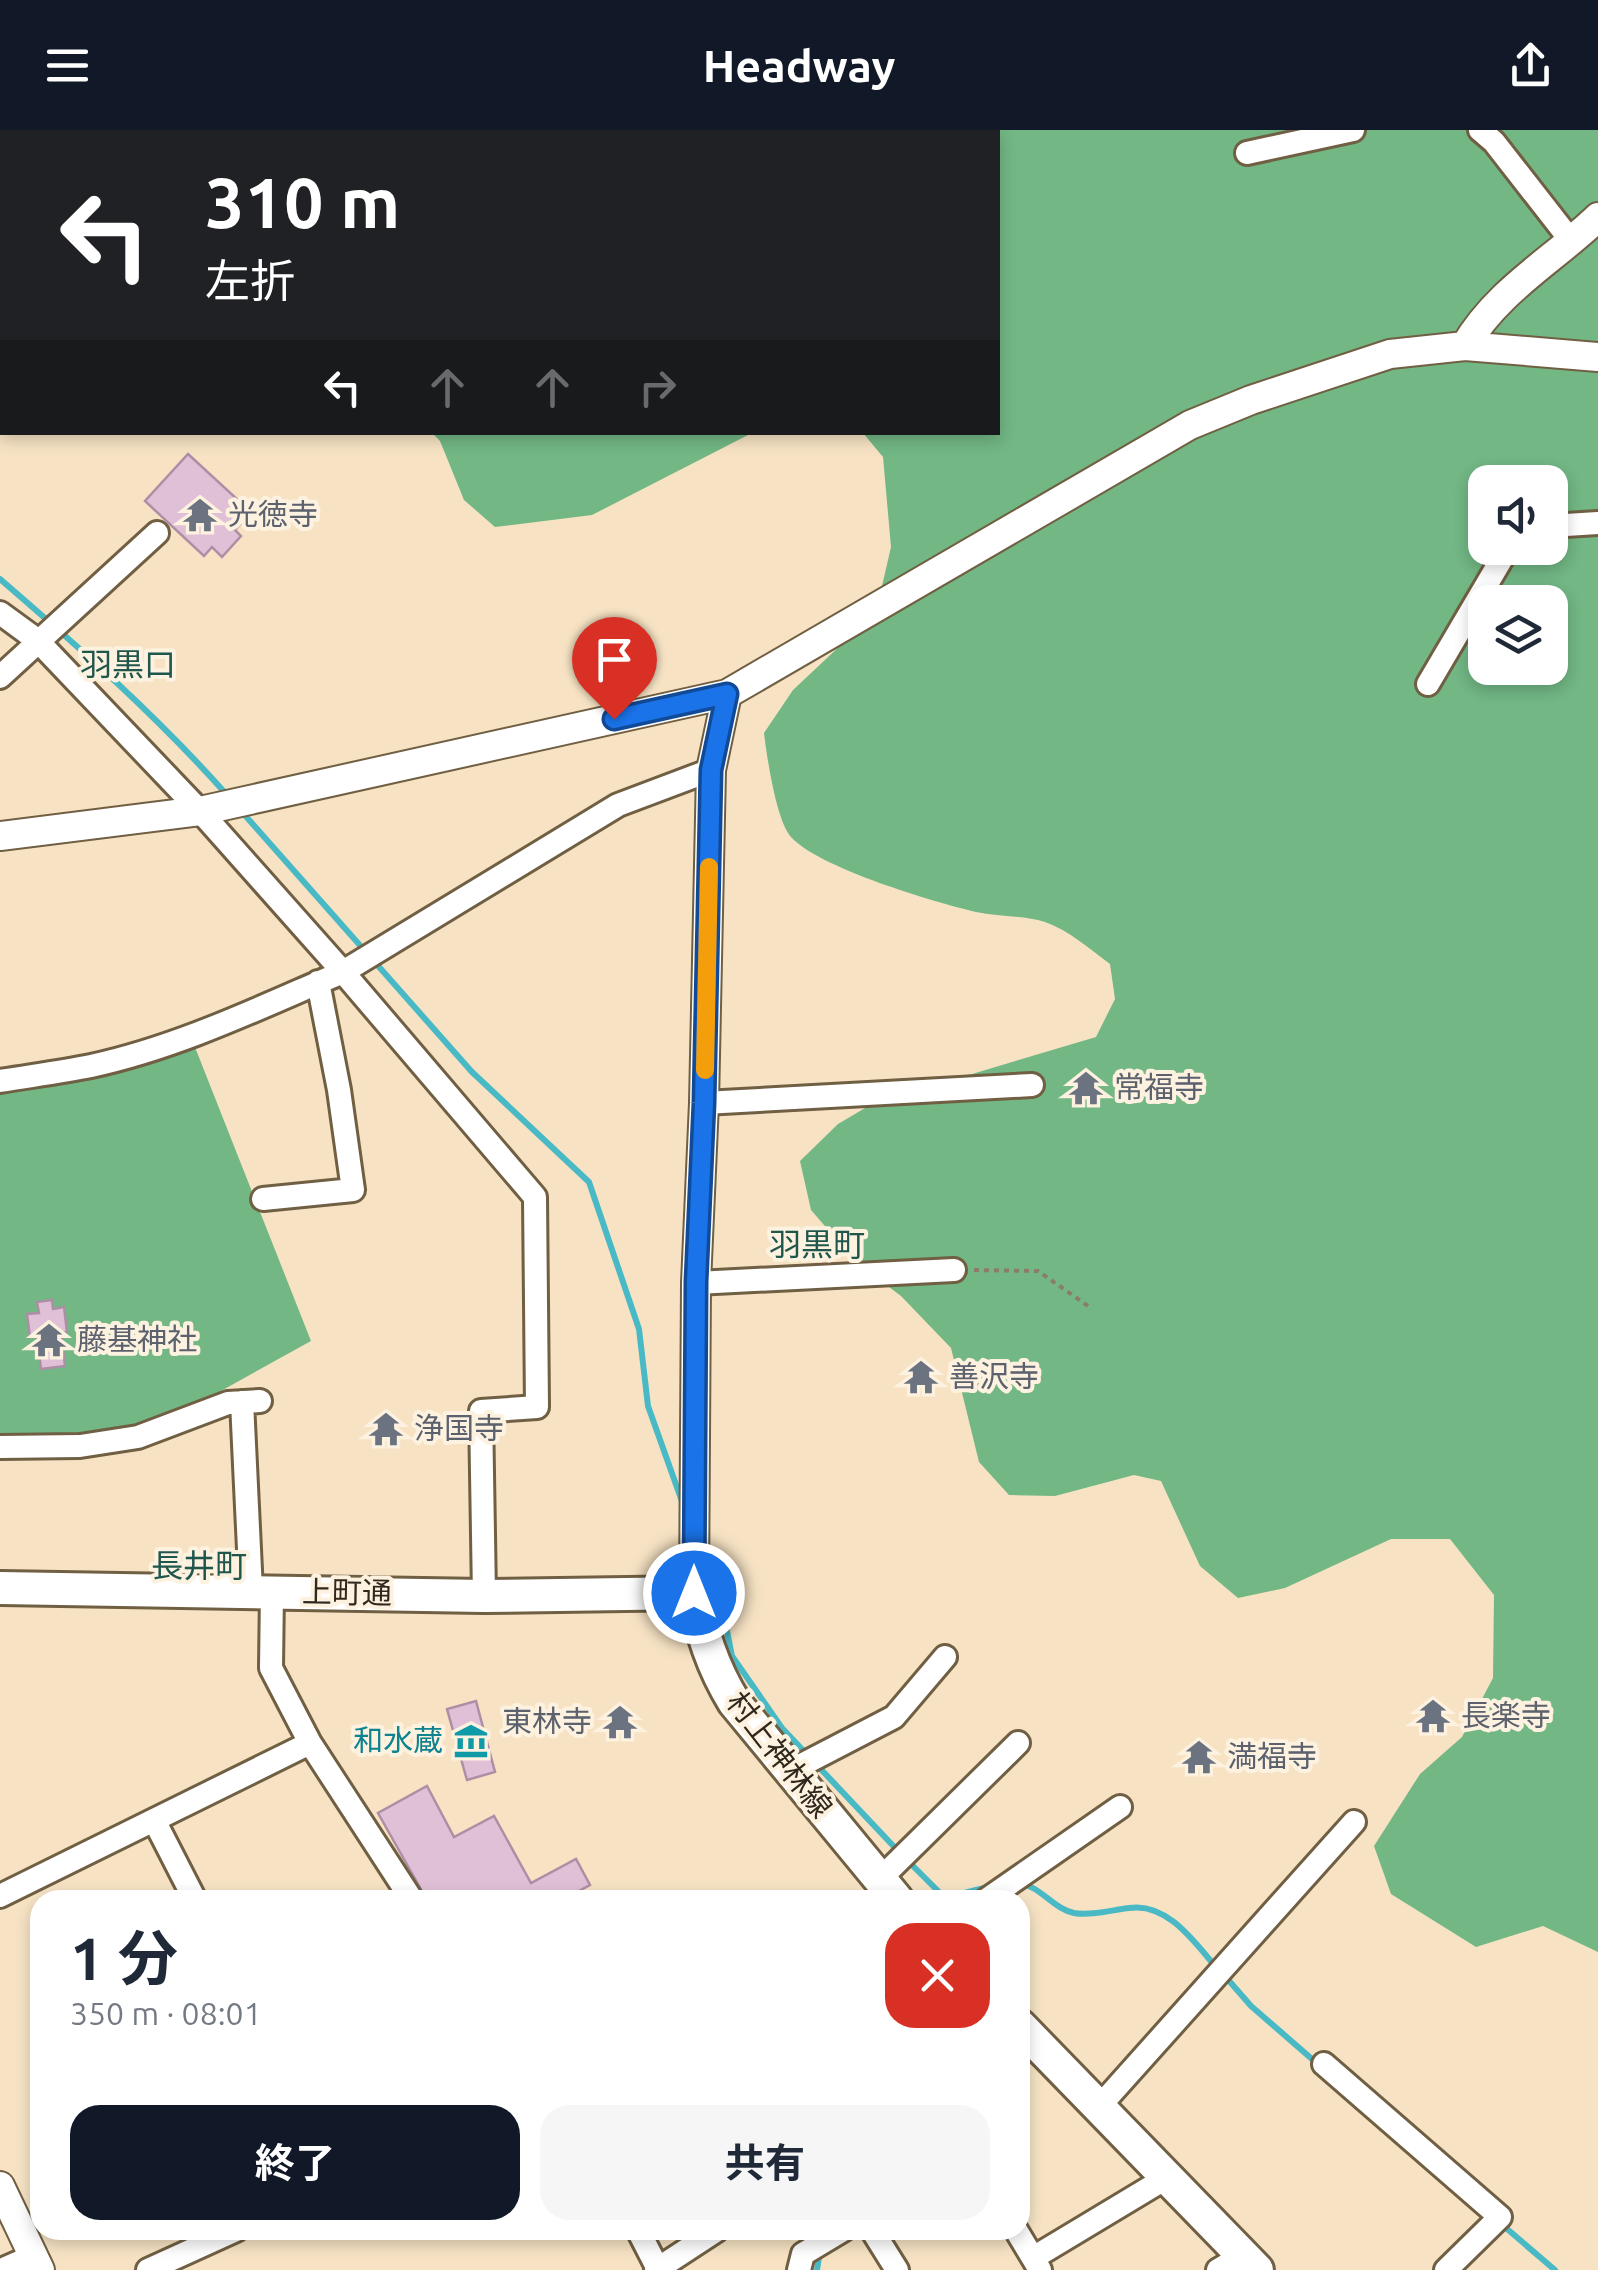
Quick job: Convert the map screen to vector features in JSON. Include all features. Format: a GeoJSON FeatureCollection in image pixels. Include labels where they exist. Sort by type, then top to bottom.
{"type":"FeatureCollection","features":[{"type":"Feature","properties":{"kind":"main road","name":"上町通"},"geometry":{"type":"LineString","coordinates":[[0,1588],[484,1596],[694,1593]]}},
{"type":"Feature","properties":{"kind":"main road","name":"村上神林線"},"geometry":{"type":"LineString","coordinates":[[694,1593],[703,1638],[715,1670],[734,1702],[888,1890]]}},
{"type":"Feature","properties":{"kind":"main road"},"geometry":{"type":"LineString","coordinates":[[1030,2037],[1166,2178],[1239,2265]]}},
{"type":"Feature","properties":{"kind":"street"},"geometry":{"type":"LineString","coordinates":[[1247,152],[1353,130]]}},
{"type":"Feature","properties":{"kind":"street"},"geometry":{"type":"LineString","coordinates":[[1480,130],[1494,142],[1572,242]]}},
{"type":"Feature","properties":{"kind":"street"},"geometry":{"type":"LineString","coordinates":[[1465,346],[1483,316],[1598,217]]}},
{"type":"Feature","properties":{"kind":"street"},"geometry":{"type":"LineString","coordinates":[[0,836],[200,811],[727,694],[1190,425],[1252,400],[1390,354],[1465,346],[1598,357]]}},
{"type":"Feature","properties":{"kind":"street"},"geometry":{"type":"LineString","coordinates":[[1568,524],[1598,522]]}},
{"type":"Feature","properties":{"kind":"street"},"geometry":{"type":"LineString","coordinates":[[0,676],[157,533]]}},
{"type":"Feature","properties":{"kind":"street"},"geometry":{"type":"LineString","coordinates":[[1428,684],[1500,565]]}},
{"type":"Feature","properties":{"kind":"street"},"geometry":{"type":"LineString","coordinates":[[0,613],[37,640],[200,811],[535,1197],[537,1407],[481,1410],[484,1596]]}},
{"type":"Feature","properties":{"kind":"street"},"geometry":{"type":"LineString","coordinates":[[694,1593],[696,1282],[711,770],[727,694]]}},
{"type":"Feature","properties":{"kind":"street"},"geometry":{"type":"LineString","coordinates":[[0,1081],[93,1065],[194,1035],[343,972],[618,805],[711,770]]}},
{"type":"Feature","properties":{"kind":"street"},"geometry":{"type":"LineString","coordinates":[[263,1199],[352,1190],[318,982]]}},
{"type":"Feature","properties":{"kind":"street"},"geometry":{"type":"LineString","coordinates":[[704,1103],[1032,1086]]}},
{"type":"Feature","properties":{"kind":"street"},"geometry":{"type":"LineString","coordinates":[[696,1282],[954,1270]]}},
{"type":"Feature","properties":{"kind":"street"},"geometry":{"type":"LineString","coordinates":[[0,1447],[80,1446],[138,1437],[228,1403],[251,1401],[262,1591],[271,1668],[310,1743],[406,1890]]}},
{"type":"Feature","properties":{"kind":"street"},"geometry":{"type":"LineString","coordinates":[[790,1772],[894,1717],[944,1656]]}},
{"type":"Feature","properties":{"kind":"street"},"geometry":{"type":"LineString","coordinates":[[0,1896],[310,1743]]}},
{"type":"Feature","properties":{"kind":"street"},"geometry":{"type":"LineString","coordinates":[[888,1890],[1018,1743]]}},
{"type":"Feature","properties":{"kind":"street"},"geometry":{"type":"LineString","coordinates":[[1000,1890],[1120,1807]]}},
{"type":"Feature","properties":{"kind":"street"},"geometry":{"type":"LineString","coordinates":[[154,1820],[190,1890]]}},
{"type":"Feature","properties":{"kind":"street"},"geometry":{"type":"LineString","coordinates":[[1098,2108],[1354,1822]]}},
{"type":"Feature","properties":{"kind":"street"},"geometry":{"type":"LineString","coordinates":[[1324,2064],[1500,2217],[1446,2270]]}},
{"type":"Feature","properties":{"kind":"street"},"geometry":{"type":"LineString","coordinates":[[1022,2240],[1036,2264],[1166,2178]]}},
{"type":"Feature","properties":{"kind":"street"},"geometry":{"type":"LineString","coordinates":[[0,2186],[36,2263],[1,2270]]}},
{"type":"Feature","properties":{"kind":"street"},"geometry":{"type":"LineString","coordinates":[[148,2270],[214,2240]]}},
{"type":"Feature","properties":{"kind":"street"},"geometry":{"type":"LineString","coordinates":[[643,2240],[657,2269],[702,2240]]}},
{"type":"Feature","properties":{"kind":"street"},"geometry":{"type":"LineString","coordinates":[[799,2270],[802,2254],[826,2240]]}},
{"type":"Feature","properties":{"kind":"street"},"geometry":{"type":"LineString","coordinates":[[878,2240],[897,2270]]}},
{"type":"Feature","properties":{"kind":"path"},"geometry":{"type":"LineString","coordinates":[[954,1270],[1038,1271],[1092,1308]]}},
{"type":"Feature","properties":{"kind":"green space"},"geometry":{"type":"Polygon","coordinates":[[[1000,130],[1598,130],[1598,1952],[1543,1926],[1476,1947],[1391,1894],[1374,1846],[1420,1774],[1462,1737],[1493,1678],[1494,1595],[1450,1539],[1391,1539],[1285,1588],[1238,1598],[1200,1566],[1161,1481],[1134,1475],[1055,1496],[1009,1495],[979,1462],[951,1348],[901,1296],[857,1263],[811,1210],[800,1161],[838,1124],[899,1088],[972,1074],[1096,1037],[1115,999],[1110,964],[1054,925],[976,912],[878,882],[805,849],[786,829],[773,788],[764,733],[793,690],[876,612],[891,547],[883,457],[865,435],[1000,435],[1000,130]]]}},
{"type":"Feature","properties":{"kind":"green space"},"geometry":{"type":"Polygon","coordinates":[[[434,435],[748,435],[592,515],[495,527],[464,500],[434,435]]]}},
{"type":"Feature","properties":{"kind":"green space"},"geometry":{"type":"Polygon","coordinates":[[[187,1027],[311,1341],[174,1417],[90,1436],[0,1436],[0,1088],[187,1027]]]}},
{"type":"Feature","properties":{"kind":"building"},"geometry":{"type":"Polygon","coordinates":[[[188,454],[251,512],[235,530],[241,536],[222,557],[212,547],[204,556],[145,501],[188,454]]]}},
{"type":"Feature","properties":{"kind":"building"},"geometry":{"type":"Polygon","coordinates":[[[52,1300],[53,1309],[64,1307],[67,1332],[61,1333],[65,1366],[41,1369],[37,1336],[30,1337],[27,1314],[39,1313],[37,1302],[52,1300]]]}},
{"type":"Feature","properties":{"kind":"building","name":"和水蔵"},"geometry":{"type":"Polygon","coordinates":[[[476,1701],[495,1772],[467,1780],[447,1709],[476,1701]]]}},
{"type":"Feature","properties":{"kind":"building"},"geometry":{"type":"Polygon","coordinates":[[[427,1786],[454,1837],[494,1816],[531,1883],[576,1859],[590,1885],[581,1890],[421,1890],[378,1813],[427,1786]]]}},
{"type":"Feature","properties":{"kind":"waterway"},"geometry":{"type":"LineString","coordinates":[[0,579],[146,710],[227,795]]}},
{"type":"Feature","properties":{"kind":"waterway"},"geometry":{"type":"LineString","coordinates":[[242,812],[472,1072],[589,1182],[639,1329],[648,1406],[684,1507]]}},
{"type":"Feature","properties":{"kind":"waterway"},"geometry":{"type":"LineString","coordinates":[[705,1560],[720,1596],[732,1656],[782,1728],[899,1852]]}},
{"type":"Feature","properties":{"kind":"waterway"},"geometry":{"type":"LineString","coordinates":[[908,1861],[937,1890]]}},
{"type":"Feature","properties":{"kind":"waterway"},"geometry":{"type":"LineString","coordinates":[[1020,1883],[1074,1913],[1129,1908],[1155,1911],[1178,1925],[1215,1966]]}},
{"type":"Feature","properties":{"kind":"waterway"},"geometry":{"type":"LineString","coordinates":[[976,1890],[988,1887]]}},
{"type":"Feature","properties":{"kind":"waterway"},"geometry":{"type":"LineString","coordinates":[[1224,1975],[1251,2006],[1320,2066]]}},
{"type":"Feature","properties":{"kind":"waterway"},"geometry":{"type":"LineString","coordinates":[[1499,2222],[1555,2270]]}},
{"type":"Feature","properties":{"kind":"waterway"},"geometry":{"type":"LineString","coordinates":[[817,2270],[820,2251]]}},
{"type":"Feature","properties":{"kind":"slow traffic"},"geometry":{"type":"LineString","coordinates":[[705,1070],[709,867]]}},
{"type":"Feature","properties":{"kind":"place","name":"光徳寺"},"geometry":{"type":"Point","coordinates":[200,515]}},
{"type":"Feature","properties":{"kind":"place","name":"常福寺"},"geometry":{"type":"Point","coordinates":[1086,1088]}},
{"type":"Feature","properties":{"kind":"place","name":"藤基神社"},"geometry":{"type":"Point","coordinates":[49,1340]}},
{"type":"Feature","properties":{"kind":"place","name":"善沢寺"},"geometry":{"type":"Point","coordinates":[921,1377]}},
{"type":"Feature","properties":{"kind":"place","name":"浄国寺"},"geometry":{"type":"Point","coordinates":[386,1429]}},
{"type":"Feature","properties":{"kind":"place","name":"長楽寺"},"geometry":{"type":"Point","coordinates":[1433,1716]}},
{"type":"Feature","properties":{"kind":"place","name":"東林寺"},"geometry":{"type":"Point","coordinates":[620,1722]}},
{"type":"Feature","properties":{"kind":"place","name":"和水蔵"},"geometry":{"type":"Point","coordinates":[471,1741]}},
{"type":"Feature","properties":{"kind":"place","name":"満福寺"},"geometry":{"type":"Point","coordinates":[1199,1757]}},
{"type":"Feature","properties":{"kind":"district","name":"羽黒口"},"geometry":{"type":"Point","coordinates":[128,665]}},
{"type":"Feature","properties":{"kind":"district","name":"羽黒町"},"geometry":{"type":"Point","coordinates":[817,1245]}},
{"type":"Feature","properties":{"kind":"district","name":"長井町"},"geometry":{"type":"Point","coordinates":[199,1566]}},
{"type":"Feature","properties":{"kind":"route"},"geometry":{"type":"LineString","coordinates":[[614,719],[727,694],[711,770],[696,1282],[694,1593]]}}]}
